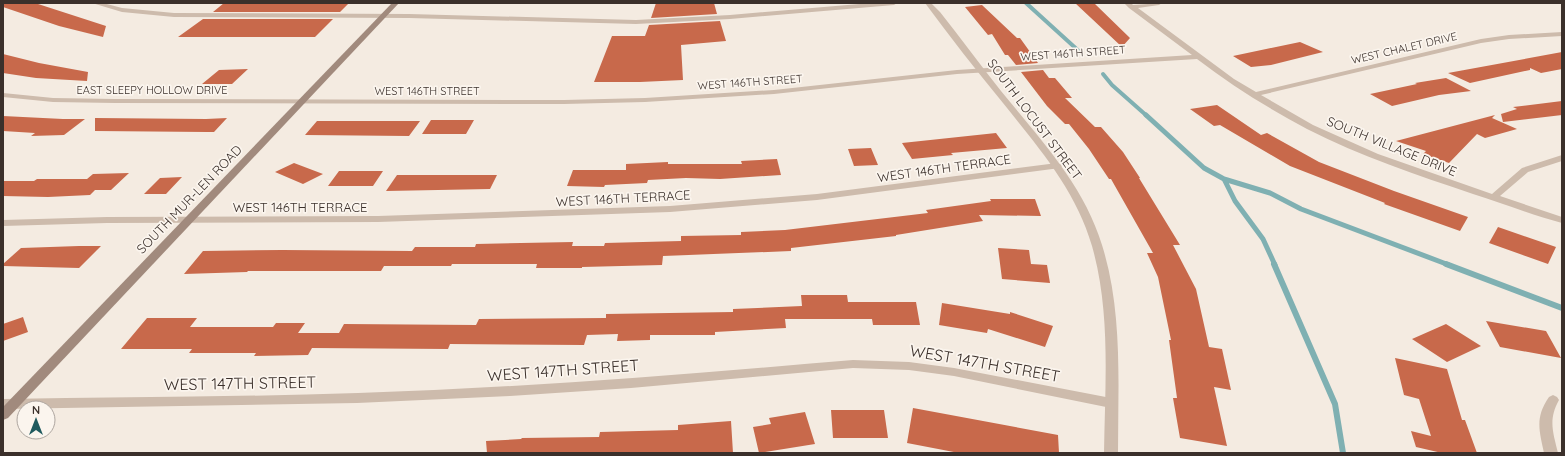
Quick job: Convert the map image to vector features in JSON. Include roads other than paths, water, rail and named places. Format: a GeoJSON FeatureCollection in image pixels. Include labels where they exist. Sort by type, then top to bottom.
{"type":"FeatureCollection","features":[{"type":"Feature","properties":{"kind":"main road","name":"SOUTH MUR-LEN ROAD"},"geometry":{"type":"LineString","coordinates":[[3,415],[8,404],[188,220],[396,3]]}},
{"type":"Feature","properties":{"kind":"street"},"geometry":{"type":"LineString","coordinates":[[95,3],[122,10],[174,15],[384,16],[612,21],[679,21],[894,3]]}},
{"type":"Feature","properties":{"kind":"street","name":"SOUTH LOCUST STREET"},"geometry":{"type":"LineString","coordinates":[[928,3],[948,26],[1057,166],[1082,205],[1098,245],[1107,287],[1111,339],[1111,453]]}},
{"type":"Feature","properties":{"kind":"street"},"geometry":{"type":"LineString","coordinates":[[1129,5],[1159,3]]}},
{"type":"Feature","properties":{"kind":"street","name":"SOUTH VILLAGE DRIVE"},"geometry":{"type":"LineString","coordinates":[[1129,5],[1231,81],[1310,127],[1368,153],[1412,170],[1562,220]]}},
{"type":"Feature","properties":{"kind":"street","name":"WEST CHALET DRIVE"},"geometry":{"type":"LineString","coordinates":[[1254,95],[1481,41],[1509,37],[1562,34]]}},
{"type":"Feature","properties":{"kind":"street","name":"WEST 146TH STREET"},"geometry":{"type":"LineString","coordinates":[[302,102],[564,102],[653,100],[774,92],[982,70],[1199,57]]}},
{"type":"Feature","properties":{"kind":"street","name":"EAST SLEEPY HOLLOW DRIVE"},"geometry":{"type":"LineString","coordinates":[[3,95],[53,100],[302,102]]}},
{"type":"Feature","properties":{"kind":"street"},"geometry":{"type":"LineString","coordinates":[[1493,198],[1516,176],[1526,170],[1562,158]]}},
{"type":"Feature","properties":{"kind":"street","name":"WEST 146TH TERRACE"},"geometry":{"type":"LineString","coordinates":[[3,223],[107,220],[378,219],[670,209],[817,197],[1057,166]]}},
{"type":"Feature","properties":{"kind":"street","name":"WEST 147TH STREET"},"geometry":{"type":"LineString","coordinates":[[8,404],[357,398],[510,391],[631,383],[853,364],[909,366],[954,372],[1111,403]]}},
{"type":"Feature","properties":{"kind":"street"},"geometry":{"type":"LineString","coordinates":[[1551,453],[1545,424],[1546,408],[1553,400]]}},
{"type":"Feature","properties":{"kind":"waterway"},"geometry":{"type":"LineString","coordinates":[[1026,3],[1081,53]]}},
{"type":"Feature","properties":{"kind":"waterway"},"geometry":{"type":"LineString","coordinates":[[1103,74],[1112,85],[1147,116]]}},
{"type":"Feature","properties":{"kind":"waterway"},"geometry":{"type":"LineString","coordinates":[[1146,115],[1204,168],[1224,179]]}},
{"type":"Feature","properties":{"kind":"waterway"},"geometry":{"type":"LineString","coordinates":[[1224,179],[1270,193],[1301,209],[1449,265]]}},
{"type":"Feature","properties":{"kind":"waterway"},"geometry":{"type":"LineString","coordinates":[[1224,179],[1235,201],[1263,239],[1275,265]]}},
{"type":"Feature","properties":{"kind":"waterway"},"geometry":{"type":"LineString","coordinates":[[1274,264],[1335,404],[1343,453]]}},
{"type":"Feature","properties":{"kind":"waterway"},"geometry":{"type":"LineString","coordinates":[[1446,264],[1562,308]]}}]}
